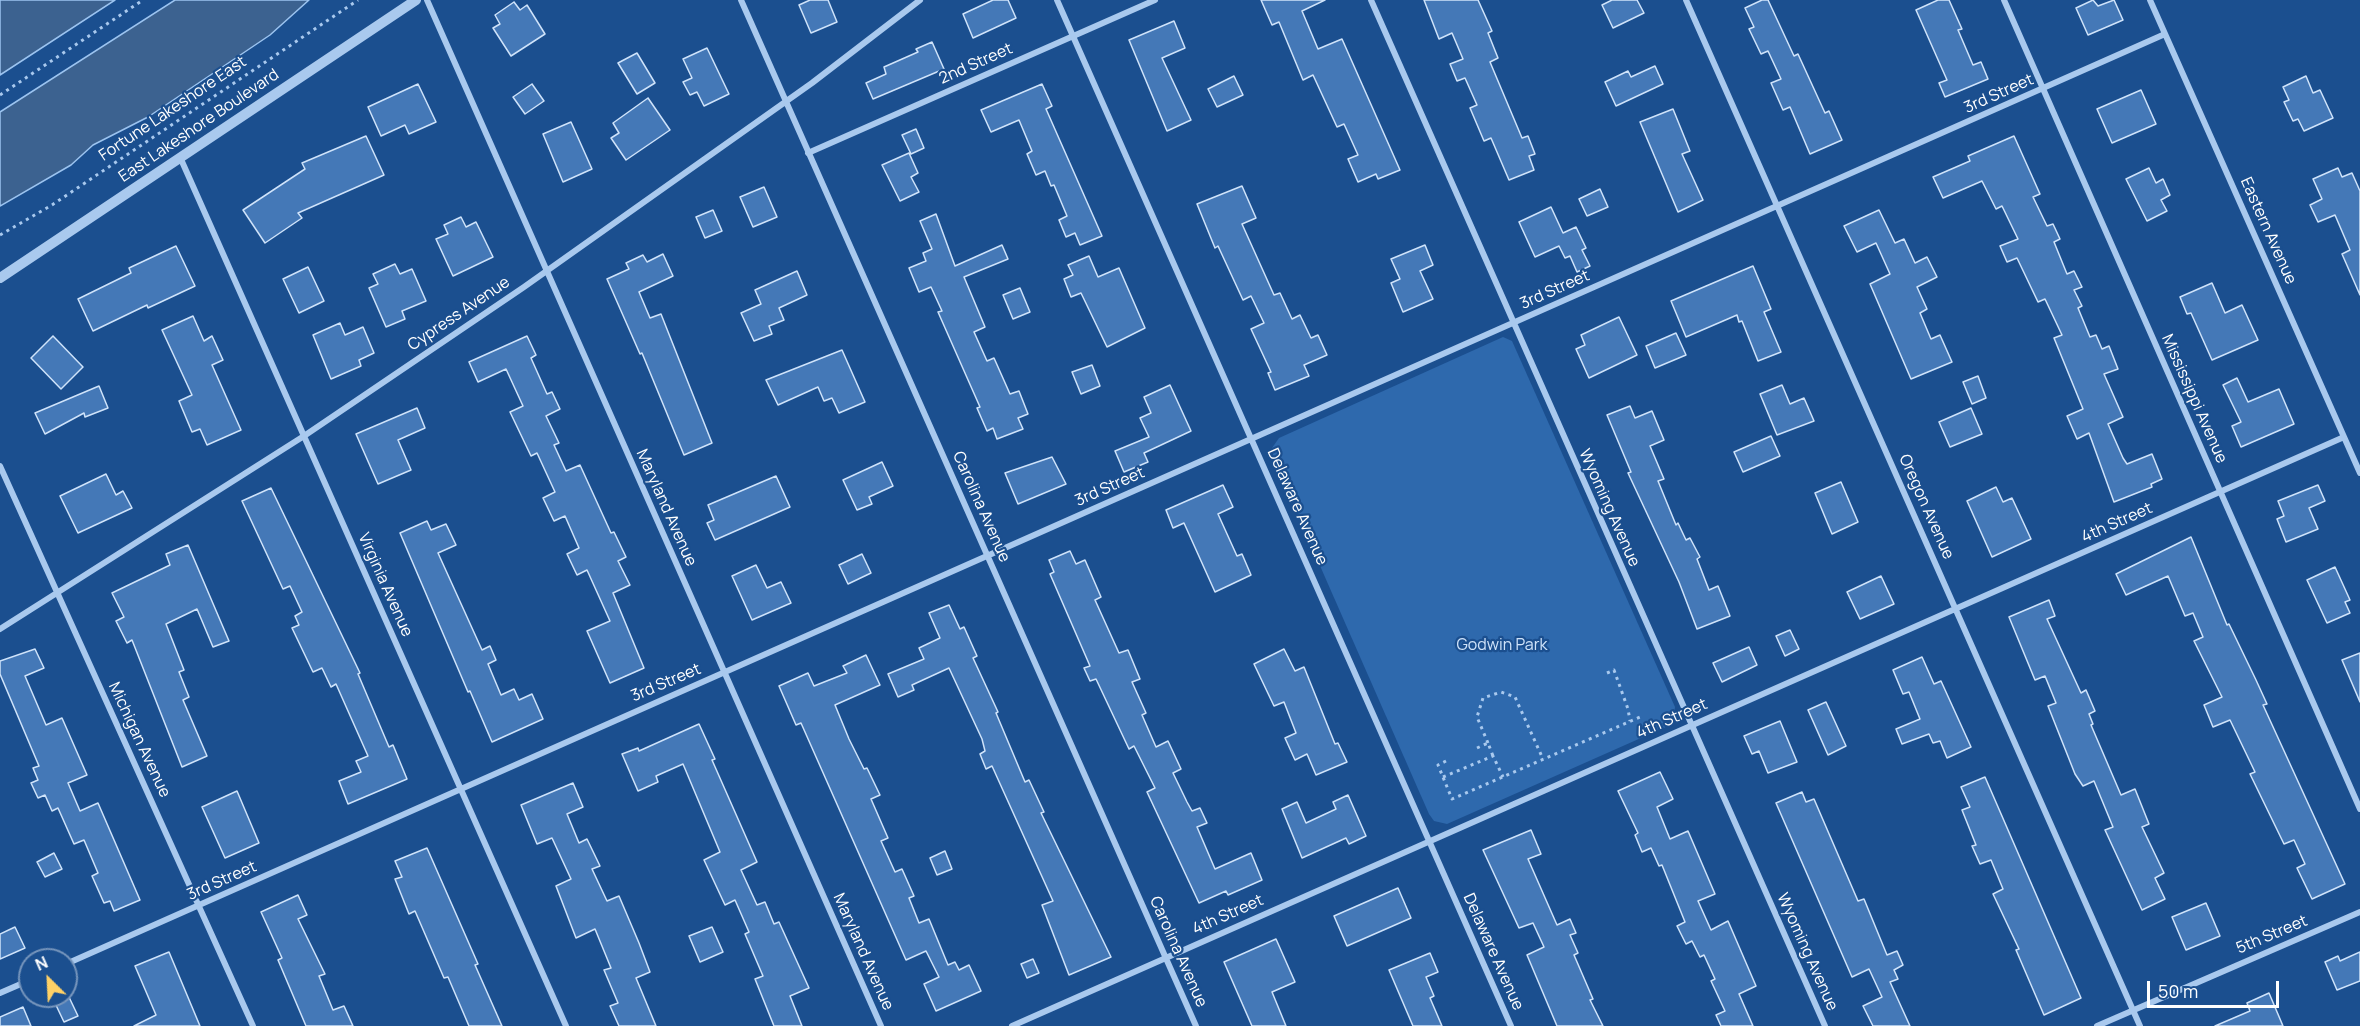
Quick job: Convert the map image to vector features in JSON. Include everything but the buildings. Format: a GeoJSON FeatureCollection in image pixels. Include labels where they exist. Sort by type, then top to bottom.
{"type":"FeatureCollection","features":[{"type":"Feature","properties":{"kind":"street","name":"East Lakeshore Boulevard"},"geometry":{"type":"LineString","coordinates":[[0,278],[416,0]]}},
{"type":"Feature","properties":{"kind":"street","name":"Maryland Avenue"},"geometry":{"type":"LineString","coordinates":[[427,0],[881,1026]]}},
{"type":"Feature","properties":{"kind":"street","name":"Carolina Avenue"},"geometry":{"type":"LineString","coordinates":[[741,0],[1196,1026]]}},
{"type":"Feature","properties":{"kind":"street","name":"Cypress Avenue"},"geometry":{"type":"LineString","coordinates":[[0,629],[304,436],[546,271],[812,83],[920,0]]}},
{"type":"Feature","properties":{"kind":"street","name":"Delaware Avenue"},"geometry":{"type":"LineString","coordinates":[[1057,0],[1511,1026]]}},
{"type":"Feature","properties":{"kind":"street","name":"2nd Street"},"geometry":{"type":"LineString","coordinates":[[808,153],[1155,0]]}},
{"type":"Feature","properties":{"kind":"street","name":"Wyoming Avenue"},"geometry":{"type":"LineString","coordinates":[[1371,0],[1825,1026]]}},
{"type":"Feature","properties":{"kind":"street","name":"Oregon Avenue"},"geometry":{"type":"LineString","coordinates":[[1686,0],[2140,1026]]}},
{"type":"Feature","properties":{"kind":"street","name":"Mississippi Avenue"},"geometry":{"type":"LineString","coordinates":[[2004,0],[2360,808]]}},
{"type":"Feature","properties":{"kind":"street","name":"Eastern Avenue"},"geometry":{"type":"LineString","coordinates":[[2150,0],[2360,473]]}},
{"type":"Feature","properties":{"kind":"street","name":"3rd Street"},"geometry":{"type":"LineString","coordinates":[[78,959],[461,790],[700,681],[725,674],[2165,34]]}},
{"type":"Feature","properties":{"kind":"street","name":"Virginia Avenue"},"geometry":{"type":"LineString","coordinates":[[180,156],[566,1026]]}},
{"type":"Feature","properties":{"kind":"street","name":"4th Street"},"geometry":{"type":"LineString","coordinates":[[1012,1026],[2344,437]]}},
{"type":"Feature","properties":{"kind":"street","name":"Michigan Avenue"},"geometry":{"type":"LineString","coordinates":[[0,466],[253,1026]]}},
{"type":"Feature","properties":{"kind":"street","name":"5th Street"},"geometry":{"type":"LineString","coordinates":[[2097,1026],[2360,912]]}},
{"type":"Feature","properties":{"kind":"street"},"geometry":{"type":"LineString","coordinates":[[0,993],[18,985]]}},
{"type":"Feature","properties":{"kind":"path"},"geometry":{"type":"LineString","coordinates":[[0,95],[143,0]]}},
{"type":"Feature","properties":{"kind":"path","name":"Fortune Lakeshore East"},"geometry":{"type":"LineString","coordinates":[[0,235],[52,205],[358,0]]}},
{"type":"Feature","properties":{"kind":"path"},"geometry":{"type":"LineString","coordinates":[[1607,673],[1614,670],[1628,709],[1630,722]]}},
{"type":"Feature","properties":{"kind":"path"},"geometry":{"type":"LineString","coordinates":[[1503,777],[1477,717],[1483,698],[1501,692],[1515,697],[1543,760]]}},
{"type":"Feature","properties":{"kind":"path"},"geometry":{"type":"LineString","coordinates":[[1446,760],[1438,765],[1452,800],[1640,717]]}},
{"type":"Feature","properties":{"kind":"path"},"geometry":{"type":"LineString","coordinates":[[1477,748],[1488,743]]}},
{"type":"Feature","properties":{"kind":"path"},"geometry":{"type":"LineString","coordinates":[[1443,777],[1493,756]]}},
{"type":"Feature","properties":{"kind":"green space","name":"Godwin Park"},"geometry":{"type":"Polygon","coordinates":[[[1503,337],[1512,341],[1675,707],[1673,720],[1668,726],[1447,824],[1434,821],[1429,814],[1274,461],[1272,448],[1279,438],[1503,337]]]}},
{"type":"Feature","properties":{"kind":"shaded area"},"geometry":{"type":"Polygon","coordinates":[[[0,0],[115,0],[0,75],[0,0]]]}},
{"type":"Feature","properties":{"kind":"shaded area"},"geometry":{"type":"Polygon","coordinates":[[[175,0],[309,0],[270,35],[148,117],[93,145],[71,165],[0,206],[0,112],[175,0]]]}}]}
